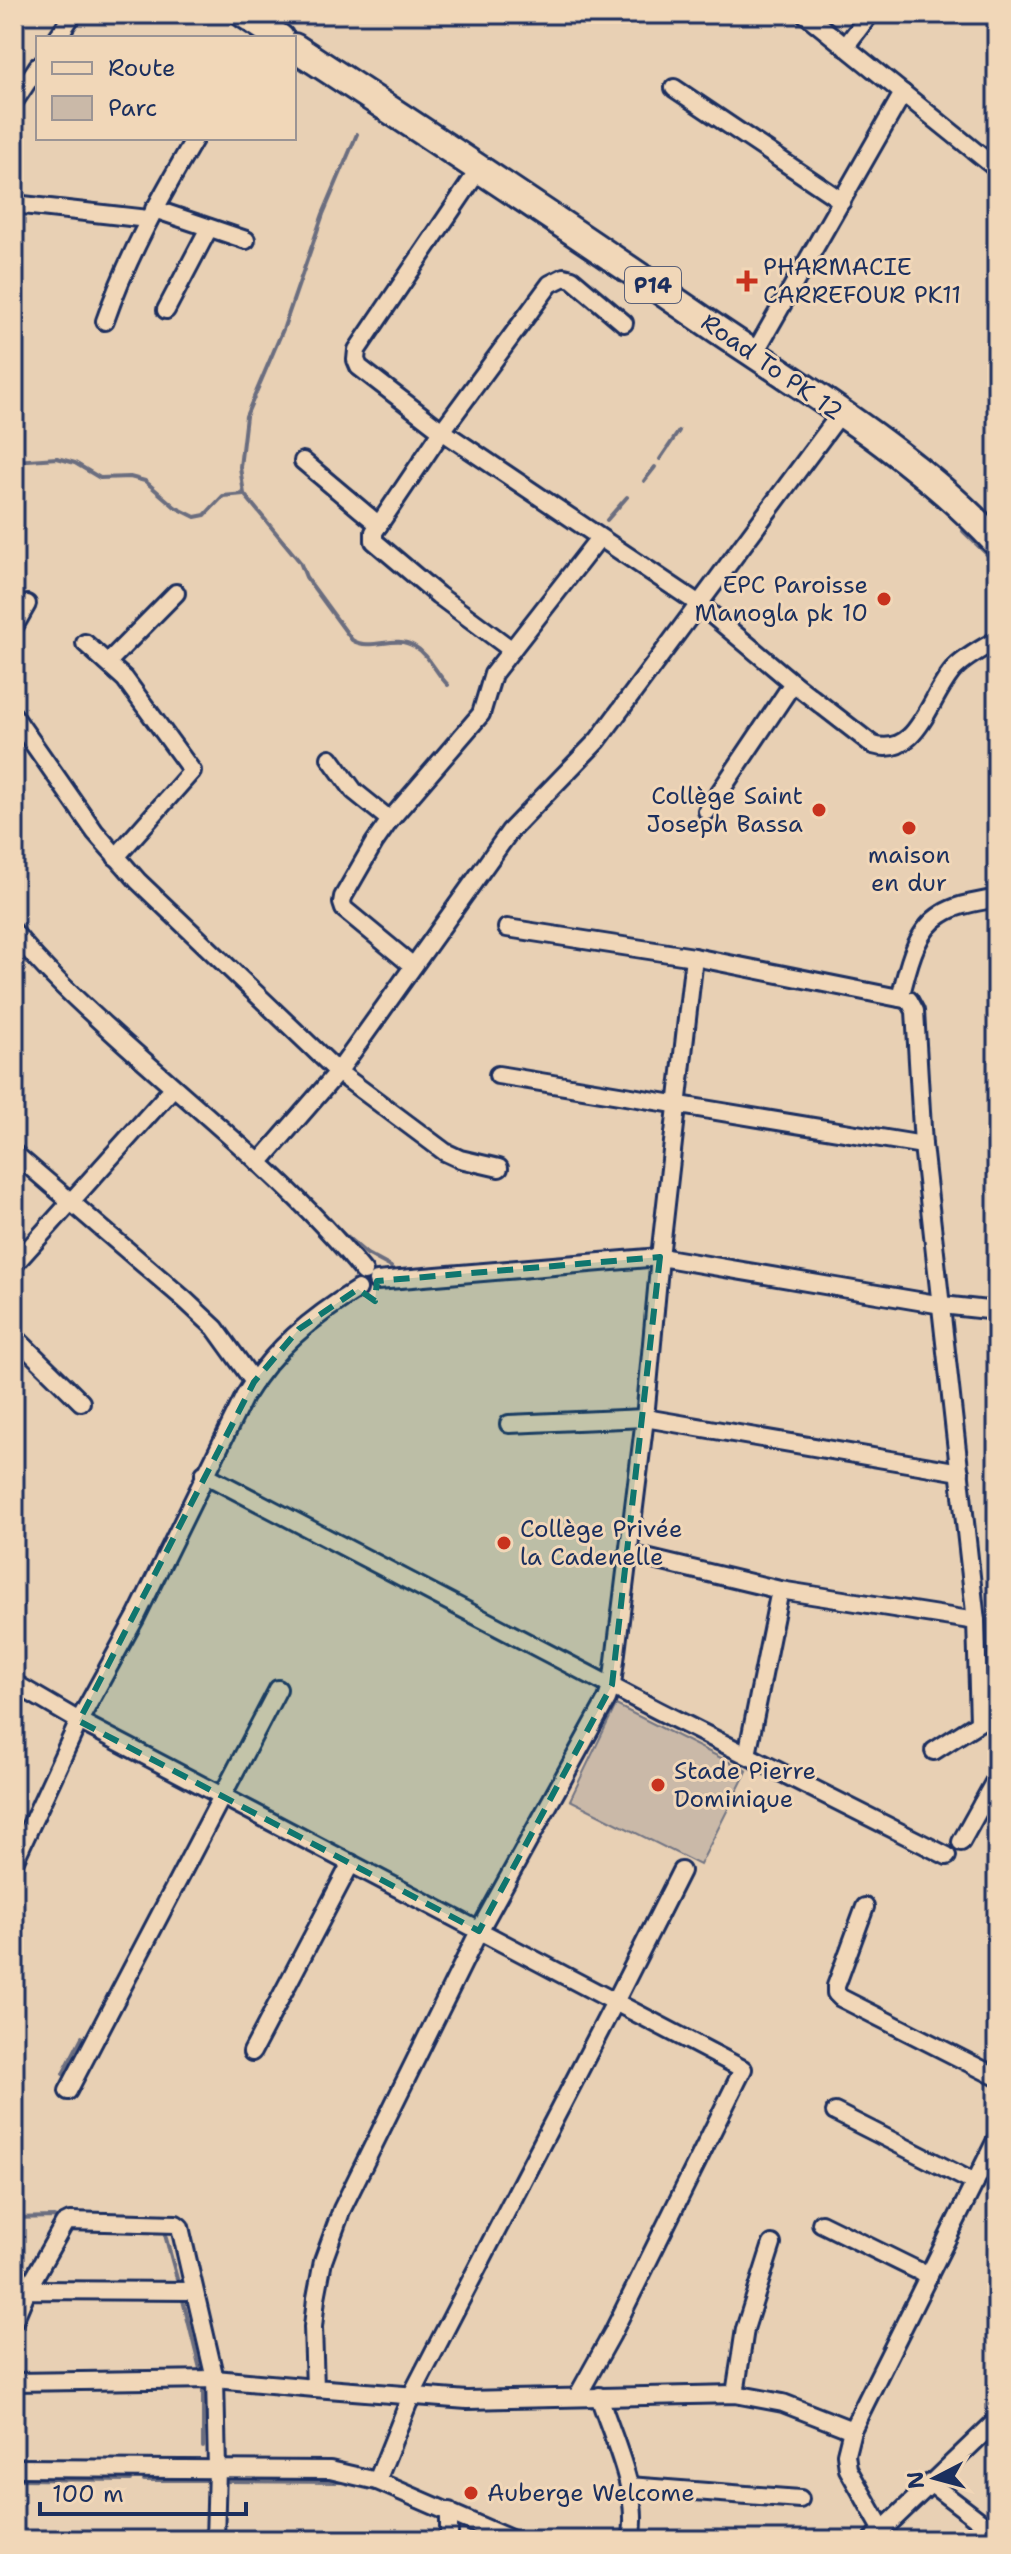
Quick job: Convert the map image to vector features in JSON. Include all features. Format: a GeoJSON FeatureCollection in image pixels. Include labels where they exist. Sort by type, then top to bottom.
{"type":"FeatureCollection","features":[{"type":"Feature","properties":{"kind":"main road","name":"Road To PK 12"},"geometry":{"type":"LineString","coordinates":[[296,48],[480,168],[840,414],[939,486],[997,543]]}},
{"type":"Feature","properties":{"kind":"street"},"geometry":{"type":"LineString","coordinates":[[58,36],[73,14]]}},
{"type":"Feature","properties":{"kind":"street"},"geometry":{"type":"LineString","coordinates":[[805,14],[997,169]]}},
{"type":"Feature","properties":{"kind":"street"},"geometry":{"type":"LineString","coordinates":[[845,47],[870,14]]}},
{"type":"Feature","properties":{"kind":"street"},"geometry":{"type":"LineString","coordinates":[[14,102],[36,69]]}},
{"type":"Feature","properties":{"kind":"street"},"geometry":{"type":"LineString","coordinates":[[674,88],[842,201]]}},
{"type":"Feature","properties":{"kind":"street"},"geometry":{"type":"LineString","coordinates":[[754,354],[903,93]]}},
{"type":"Feature","properties":{"kind":"street"},"geometry":{"type":"LineString","coordinates":[[105,321],[151,214],[194,140]]}},
{"type":"Feature","properties":{"kind":"street"},"geometry":{"type":"LineString","coordinates":[[480,168],[357,350],[359,367],[442,431],[699,604],[873,745],[888,749],[911,738],[944,681],[957,666],[997,640]]}},
{"type":"Feature","properties":{"kind":"street"},"geometry":{"type":"LineString","coordinates":[[14,204],[151,214],[246,240]]}},
{"type":"Feature","properties":{"kind":"street"},"geometry":{"type":"LineString","coordinates":[[166,310],[209,228]]}},
{"type":"Feature","properties":{"kind":"street"},"geometry":{"type":"LineString","coordinates":[[512,650],[438,595],[374,541],[374,532],[442,431],[550,284],[557,279],[572,279],[624,323]]}},
{"type":"Feature","properties":{"kind":"street"},"geometry":{"type":"LineString","coordinates":[[259,1163],[338,1072],[510,831],[598,740],[840,414]]}},
{"type":"Feature","properties":{"kind":"street"},"geometry":{"type":"LineString","coordinates":[[303,461],[379,525]]}},
{"type":"Feature","properties":{"kind":"street"},"geometry":{"type":"LineString","coordinates":[[413,966],[344,909],[342,903],[390,820],[481,714],[493,674],[599,538]]}},
{"type":"Feature","properties":{"kind":"street"},"geometry":{"type":"LineString","coordinates":[[108,662],[176,593]]}},
{"type":"Feature","properties":{"kind":"street"},"geometry":{"type":"LineString","coordinates":[[14,627],[27,604]]}},
{"type":"Feature","properties":{"kind":"street"},"geometry":{"type":"LineString","coordinates":[[85,643],[131,686],[192,771],[116,857]]}},
{"type":"Feature","properties":{"kind":"street"},"geometry":{"type":"LineString","coordinates":[[707,811],[793,683]]}},
{"type":"Feature","properties":{"kind":"street"},"geometry":{"type":"LineString","coordinates":[[14,716],[116,857],[338,1072],[445,1152],[460,1159],[499,1168]]}},
{"type":"Feature","properties":{"kind":"street"},"geometry":{"type":"LineString","coordinates":[[330,758],[354,791],[390,820]]}},
{"type":"Feature","properties":{"kind":"street"},"geometry":{"type":"LineString","coordinates":[[900,998],[920,935],[930,923],[942,913],[997,898]]}},
{"type":"Feature","properties":{"kind":"street"},"geometry":{"type":"LineString","coordinates":[[507,928],[694,957],[909,1000],[915,1011],[923,1145],[976,1621],[979,1722]]}},
{"type":"Feature","properties":{"kind":"street"},"geometry":{"type":"LineString","coordinates":[[14,932],[71,995],[259,1163],[342,1245],[366,1281]]}},
{"type":"Feature","properties":{"kind":"street"},"geometry":{"type":"LineString","coordinates":[[315,2388],[313,2327],[316,2298],[331,2237],[479,1931],[612,1685],[645,1418],[694,957]]}},
{"type":"Feature","properties":{"kind":"street"},"geometry":{"type":"LineString","coordinates":[[498,1075],[923,1145]]}},
{"type":"Feature","properties":{"kind":"street"},"geometry":{"type":"LineString","coordinates":[[14,1265],[173,1088]]}},
{"type":"Feature","properties":{"kind":"street"},"geometry":{"type":"LineString","coordinates":[[14,1153],[215,1328],[254,1382]]}},
{"type":"Feature","properties":{"kind":"street"},"geometry":{"type":"LineString","coordinates":[[14,1862],[79,1721],[136,1617],[204,1474],[263,1367],[299,1329],[366,1281],[660,1257],[942,1305],[997,1311]]}},
{"type":"Feature","properties":{"kind":"street"},"geometry":{"type":"LineString","coordinates":[[14,1336],[81,1402]]}},
{"type":"Feature","properties":{"kind":"street"},"geometry":{"type":"LineString","coordinates":[[509,1424],[645,1418],[960,1472]]}},
{"type":"Feature","properties":{"kind":"street"},"geometry":{"type":"LineString","coordinates":[[204,1474],[947,1856]]}},
{"type":"Feature","properties":{"kind":"street"},"geometry":{"type":"LineString","coordinates":[[629,1554],[780,1590],[976,1621]]}},
{"type":"Feature","properties":{"kind":"street"},"geometry":{"type":"LineString","coordinates":[[747,1755],[780,1590]]}},
{"type":"Feature","properties":{"kind":"street"},"geometry":{"type":"LineString","coordinates":[[14,1683],[79,1721],[743,2069],[577,2397]]}},
{"type":"Feature","properties":{"kind":"street"},"geometry":{"type":"LineString","coordinates":[[68,2091],[278,1689]]}},
{"type":"Feature","properties":{"kind":"street"},"geometry":{"type":"LineString","coordinates":[[934,1751],[997,1711]]}},
{"type":"Feature","properties":{"kind":"street"},"geometry":{"type":"LineString","coordinates":[[961,1842],[989,1808],[997,1777]]}},
{"type":"Feature","properties":{"kind":"street"},"geometry":{"type":"LineString","coordinates":[[252,2052],[351,1863]]}},
{"type":"Feature","properties":{"kind":"street"},"geometry":{"type":"LineString","coordinates":[[377,2481],[411,2396],[681,1871]]}},
{"type":"Feature","properties":{"kind":"street"},"geometry":{"type":"LineString","coordinates":[[865,1907],[836,1993],[997,2077]]}},
{"type":"Feature","properties":{"kind":"street"},"geometry":{"type":"LineString","coordinates":[[835,2112],[975,2183]]}},
{"type":"Feature","properties":{"kind":"street"},"geometry":{"type":"LineString","coordinates":[[997,2138],[852,2430],[846,2454],[848,2469],[877,2534],[997,2420]]}},
{"type":"Feature","properties":{"kind":"street"},"geometry":{"type":"LineString","coordinates":[[14,2321],[60,2227],[70,2221],[176,2224],[180,2227],[215,2379],[215,2540]]}},
{"type":"Feature","properties":{"kind":"street"},"geometry":{"type":"LineString","coordinates":[[821,2223],[929,2276]]}},
{"type":"Feature","properties":{"kind":"street"},"geometry":{"type":"LineString","coordinates":[[735,2394],[745,2329],[772,2244]]}},
{"type":"Feature","properties":{"kind":"street"},"geometry":{"type":"LineString","coordinates":[[27,2290],[194,2291]]}},
{"type":"Feature","properties":{"kind":"street"},"geometry":{"type":"LineString","coordinates":[[14,2382],[215,2379],[467,2400],[735,2394],[783,2403],[852,2430]]}},
{"type":"Feature","properties":{"kind":"street"},"geometry":{"type":"LineString","coordinates":[[599,2396],[629,2486],[634,2524],[631,2540]]}},
{"type":"Feature","properties":{"kind":"street"},"geometry":{"type":"LineString","coordinates":[[14,2468],[330,2470],[377,2481],[513,2540]]}},
{"type":"Feature","properties":{"kind":"street"},"geometry":{"type":"LineString","coordinates":[[930,2483],[985,2525],[988,2533],[986,2540]]}},
{"type":"Feature","properties":{"kind":"street"},"geometry":{"type":"LineString","coordinates":[[629,2486],[800,2499]]}},
{"type":"Feature","properties":{"kind":"street"},"geometry":{"type":"LineString","coordinates":[[449,2511],[449,2540]]}},
{"type":"Feature","properties":{"kind":"highlighted area"},"geometry":{"type":"Polygon","coordinates":[[[660,1257],[612,1685],[479,1931],[79,1721],[254,1382],[299,1329],[358,1289],[375,1301],[377,1281],[660,1257]]]}},
{"type":"Feature","properties":{"kind":"green space","name":"Stade Pierre Dominique"},"geometry":{"type":"Polygon","coordinates":[[[616,1705],[747,1771],[700,1865],[570,1800],[616,1705]]]}},
{"type":"Feature","properties":{"kind":"waterway"},"geometry":{"type":"LineString","coordinates":[[357,134],[323,214],[284,327],[246,416],[240,467],[244,494],[300,562],[306,577],[352,640],[367,644],[399,642],[414,646],[448,685]]}},
{"type":"Feature","properties":{"kind":"waterway"},"geometry":{"type":"LineString","coordinates":[[660,459],[679,431]]}},
{"type":"Feature","properties":{"kind":"waterway"},"geometry":{"type":"LineString","coordinates":[[14,461],[57,458],[75,463],[100,478],[130,477],[145,481],[175,507],[195,517],[205,515],[223,496],[244,494]]}},
{"type":"Feature","properties":{"kind":"waterway"},"geometry":{"type":"LineString","coordinates":[[644,481],[655,467]]}},
{"type":"Feature","properties":{"kind":"waterway"},"geometry":{"type":"LineString","coordinates":[[607,520],[627,497]]}},
{"type":"Feature","properties":{"kind":"waterway"},"geometry":{"type":"LineString","coordinates":[[963,531],[997,564]]}},
{"type":"Feature","properties":{"kind":"waterway"},"geometry":{"type":"LineString","coordinates":[[334,1226],[367,1254],[391,1267]]}},
{"type":"Feature","properties":{"kind":"waterway"},"geometry":{"type":"LineString","coordinates":[[63,2074],[82,2037]]}},
{"type":"Feature","properties":{"kind":"waterway"},"geometry":{"type":"LineString","coordinates":[[14,2218],[54,2217],[57,2220]]}},
{"type":"Feature","properties":{"kind":"waterway"},"geometry":{"type":"LineString","coordinates":[[68,2230],[135,2231]]}},
{"type":"Feature","properties":{"kind":"waterway"},"geometry":{"type":"LineString","coordinates":[[164,2231],[179,2286]]}},
{"type":"Feature","properties":{"kind":"waterway"},"geometry":{"type":"LineString","coordinates":[[40,2286],[49,2266]]}},
{"type":"Feature","properties":{"kind":"waterway"},"geometry":{"type":"LineString","coordinates":[[14,2339],[35,2295]]}},
{"type":"Feature","properties":{"kind":"waterway"},"geometry":{"type":"LineString","coordinates":[[182,2296],[202,2377]]}},
{"type":"Feature","properties":{"kind":"waterway"},"geometry":{"type":"LineString","coordinates":[[203,2385],[203,2447]]}},
{"type":"Feature","properties":{"kind":"waterway"},"geometry":{"type":"LineString","coordinates":[[14,2479],[131,2480]]}},
{"type":"Feature","properties":{"kind":"waterway"},"geometry":{"type":"LineString","coordinates":[[144,2480],[209,2480]]}},
{"type":"Feature","properties":{"kind":"waterway"},"geometry":{"type":"LineString","coordinates":[[222,2481],[340,2482]]}},
{"type":"Feature","properties":{"kind":"place","name":"PHARMACIE CARREFOUR PK11"},"geometry":{"type":"Point","coordinates":[747,281]}},
{"type":"Feature","properties":{"kind":"place","name":"EPC Paroisse Manogla pk 10"},"geometry":{"type":"Point","coordinates":[884,599]}},
{"type":"Feature","properties":{"kind":"place","name":"Collège Saint Joseph Bassa"},"geometry":{"type":"Point","coordinates":[819,810]}},
{"type":"Feature","properties":{"kind":"place","name":"maison en dur"},"geometry":{"type":"Point","coordinates":[909,828]}},
{"type":"Feature","properties":{"kind":"place","name":"Collège Privée la Cadenelle"},"geometry":{"type":"Point","coordinates":[504,1543]}},
{"type":"Feature","properties":{"kind":"place","name":"Stade Pierre Dominique"},"geometry":{"type":"Point","coordinates":[658,1785]}},
{"type":"Feature","properties":{"kind":"place","name":"Auberge Welcome"},"geometry":{"type":"Point","coordinates":[471,2493]}}]}
